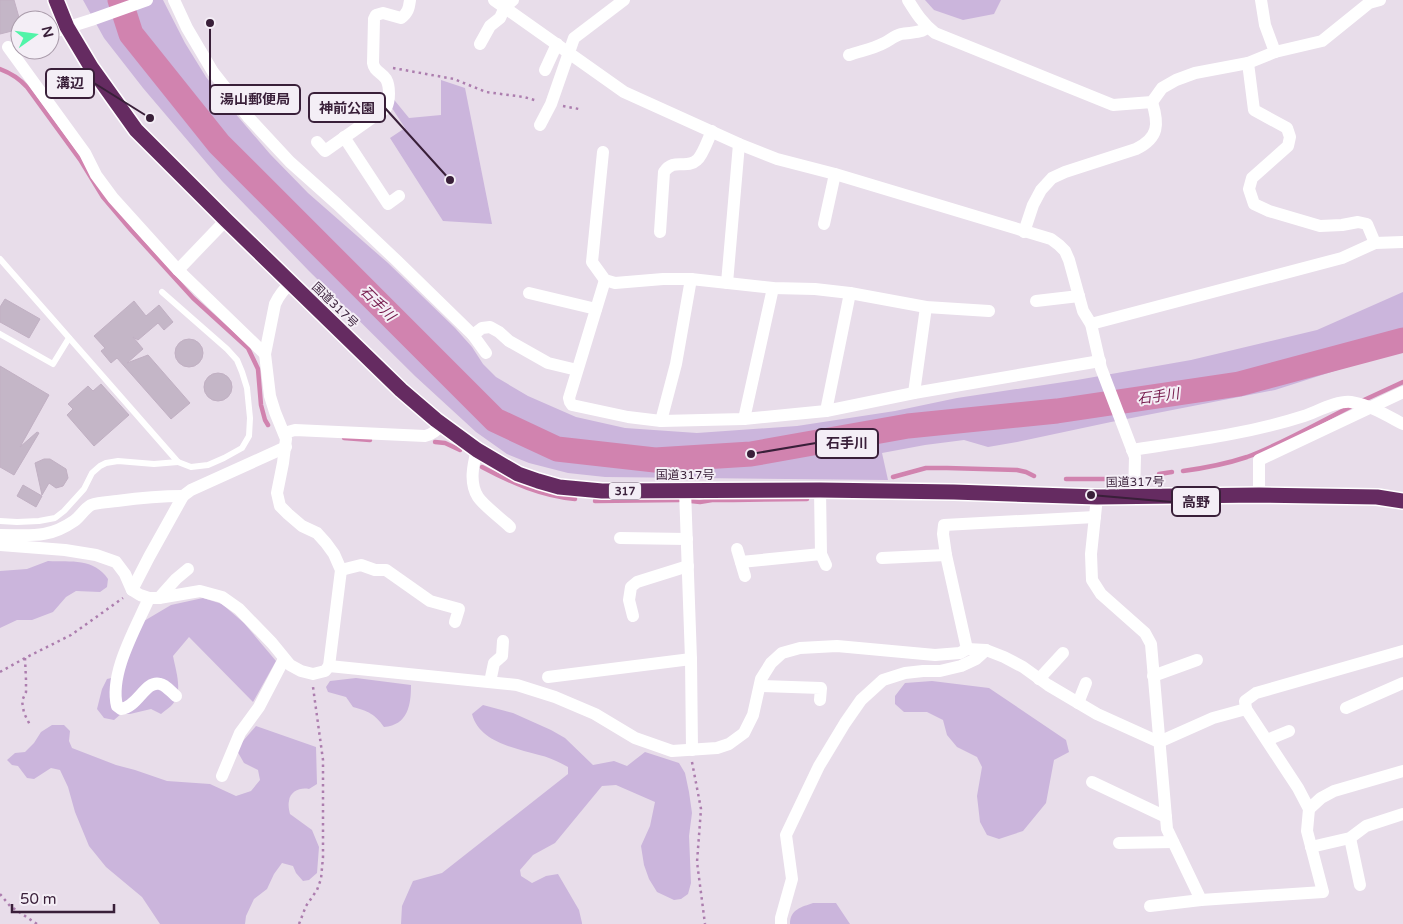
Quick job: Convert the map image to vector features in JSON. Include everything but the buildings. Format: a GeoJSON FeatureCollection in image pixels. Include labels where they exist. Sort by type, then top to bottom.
{"type":"FeatureCollection","features":[{"type":"Feature","properties":{"kind":"highway","name":"国道317号"},"geometry":{"type":"LineString","coordinates":[[56,0],[67,27],[91,67],[136,130],[400,390],[477,450],[518,474],[538,482],[559,487],[602,491],[820,490],[954,492],[1097,498],[1259,496],[1377,498],[1403,501]]}},
{"type":"Feature","properties":{"kind":"street"},"geometry":{"type":"LineString","coordinates":[[60,29],[147,0]]}},
{"type":"Feature","properties":{"kind":"street"},"geometry":{"type":"LineString","coordinates":[[174,0],[187,28],[213,72],[249,118],[290,162],[337,204],[473,335],[486,353]]}},
{"type":"Feature","properties":{"kind":"street"},"geometry":{"type":"LineString","coordinates":[[317,142],[324,151],[386,108],[388,104],[387,80],[374,68],[373,63],[374,19],[376,15],[383,13],[401,18],[409,9],[410,0]]}},
{"type":"Feature","properties":{"kind":"street"},"geometry":{"type":"LineString","coordinates":[[540,125],[551,104],[574,38],[624,0]]}},
{"type":"Feature","properties":{"kind":"street"},"geometry":{"type":"LineString","coordinates":[[908,0],[919,18],[935,33],[1112,105],[1152,102]]}},
{"type":"Feature","properties":{"kind":"street"},"geometry":{"type":"LineString","coordinates":[[1261,0],[1265,25],[1275,52]]}},
{"type":"Feature","properties":{"kind":"street"},"geometry":{"type":"LineString","coordinates":[[1152,102],[1162,88],[1194,73],[1248,63],[1275,52],[1322,41],[1369,3],[1380,0]]}},
{"type":"Feature","properties":{"kind":"street"},"geometry":{"type":"LineString","coordinates":[[480,44],[490,26],[500,18],[504,2],[557,44],[624,92],[740,144],[777,159],[835,174],[1051,239],[1064,251],[1068,260],[1083,310],[1091,324],[1101,364],[1135,457],[1134,497]]}},
{"type":"Feature","properties":{"kind":"street"},"geometry":{"type":"LineString","coordinates":[[849,55],[883,44],[895,36],[924,31],[927,27]]}},
{"type":"Feature","properties":{"kind":"street"},"geometry":{"type":"LineString","coordinates":[[545,70],[557,44]]}},
{"type":"Feature","properties":{"kind":"street"},"geometry":{"type":"LineString","coordinates":[[9,47],[85,153],[96,175],[107,191],[178,270],[265,354]]}},
{"type":"Feature","properties":{"kind":"street"},"geometry":{"type":"LineString","coordinates":[[1248,63],[1254,110],[1287,128],[1290,137],[1288,146],[1252,178],[1249,189],[1254,204],[1269,211],[1320,226],[1358,222],[1367,224],[1375,243]]}},
{"type":"Feature","properties":{"kind":"street"},"geometry":{"type":"LineString","coordinates":[[1024,232],[1032,205],[1041,190],[1052,178],[1147,144],[1153,136],[1157,124],[1152,102]]}},
{"type":"Feature","properties":{"kind":"street"},"geometry":{"type":"LineString","coordinates":[[660,232],[664,172],[668,166],[692,163],[697,160],[712,131]]}},
{"type":"Feature","properties":{"kind":"street"},"geometry":{"type":"LineString","coordinates":[[344,137],[388,204],[399,196]]}},
{"type":"Feature","properties":{"kind":"street"},"geometry":{"type":"LineString","coordinates":[[727,283],[740,144]]}},
{"type":"Feature","properties":{"kind":"street"},"geometry":{"type":"LineString","coordinates":[[603,152],[592,262],[605,280],[615,283],[662,279],[691,279],[773,288],[815,289],[850,292],[926,307],[989,311]]}},
{"type":"Feature","properties":{"kind":"street"},"geometry":{"type":"LineString","coordinates":[[824,224],[835,174]]}},
{"type":"Feature","properties":{"kind":"street"},"geometry":{"type":"LineString","coordinates":[[178,270],[226,220]]}},
{"type":"Feature","properties":{"kind":"street"},"geometry":{"type":"LineString","coordinates":[[1091,324],[1342,258],[1375,243],[1403,242]]}},
{"type":"Feature","properties":{"kind":"street"},"geometry":{"type":"LineString","coordinates":[[661,421],[676,364],[691,279]]}},
{"type":"Feature","properties":{"kind":"street"},"geometry":{"type":"LineString","coordinates":[[605,280],[569,398],[572,405],[628,417],[661,421],[744,419],[826,411],[914,393],[1101,364]]}},
{"type":"Feature","properties":{"kind":"street"},"geometry":{"type":"LineString","coordinates":[[0,545],[65,550],[96,555],[116,562],[125,574],[132,590],[140,595],[154,598],[200,591],[222,597],[239,609],[272,643],[290,665],[301,671],[313,674],[325,671],[329,666],[341,570],[334,554],[317,533],[302,526],[280,506],[277,493],[286,439],[270,396],[265,354],[275,304],[278,297],[291,282]]}},
{"type":"Feature","properties":{"kind":"street"},"geometry":{"type":"LineString","coordinates":[[744,419],[773,288]]}},
{"type":"Feature","properties":{"kind":"street"},"geometry":{"type":"LineString","coordinates":[[826,411],[850,292]]}},
{"type":"Feature","properties":{"kind":"street"},"geometry":{"type":"LineString","coordinates":[[528,293],[596,309]]}},
{"type":"Feature","properties":{"kind":"street"},"geometry":{"type":"LineString","coordinates":[[1036,301],[1079,296]]}},
{"type":"Feature","properties":{"kind":"street"},"geometry":{"type":"LineString","coordinates":[[914,393],[926,307]]}},
{"type":"Feature","properties":{"kind":"street"},"geometry":{"type":"LineString","coordinates":[[473,335],[482,328],[490,327],[509,341],[548,363],[578,370]]}},
{"type":"Feature","properties":{"kind":"street"},"geometry":{"type":"LineString","coordinates":[[1259,496],[1259,460],[1403,392]]}},
{"type":"Feature","properties":{"kind":"street"},"geometry":{"type":"LineString","coordinates":[[1132,450],[1211,438],[1303,416],[1341,402],[1349,401],[1372,408],[1403,424]]}},
{"type":"Feature","properties":{"kind":"street"},"geometry":{"type":"LineString","coordinates":[[284,433],[295,430],[425,436],[431,435],[442,424]]}},
{"type":"Feature","properties":{"kind":"street"},"geometry":{"type":"LineString","coordinates":[[132,590],[183,496],[191,490],[286,447]]}},
{"type":"Feature","properties":{"kind":"street"},"geometry":{"type":"LineString","coordinates":[[477,450],[473,466],[474,486],[478,498],[510,527]]}},
{"type":"Feature","properties":{"kind":"street"},"geometry":{"type":"LineString","coordinates":[[685,490],[692,750]]}},
{"type":"Feature","properties":{"kind":"street"},"geometry":{"type":"LineString","coordinates":[[740,562],[823,560],[820,490]]}},
{"type":"Feature","properties":{"kind":"street"},"geometry":{"type":"LineString","coordinates":[[0,535],[30,536],[49,534],[65,528],[89,506],[98,503],[135,498],[183,496]]}},
{"type":"Feature","properties":{"kind":"street"},"geometry":{"type":"LineString","coordinates":[[1097,498],[1091,554],[1092,580],[1101,594],[1145,633],[1151,644],[1167,829],[1201,900]]}},
{"type":"Feature","properties":{"kind":"street"},"geometry":{"type":"LineString","coordinates":[[967,649],[946,554],[943,534],[944,525],[1094,517]]}},
{"type":"Feature","properties":{"kind":"street"},"geometry":{"type":"LineString","coordinates":[[620,538],[687,540]]}},
{"type":"Feature","properties":{"kind":"street"},"geometry":{"type":"LineString","coordinates":[[737,549],[745,576]]}},
{"type":"Feature","properties":{"kind":"street"},"geometry":{"type":"LineString","coordinates":[[882,558],[946,554]]}},
{"type":"Feature","properties":{"kind":"street"},"geometry":{"type":"LineString","coordinates":[[341,570],[360,565],[375,570],[386,570],[430,601],[459,609],[455,622]]}},
{"type":"Feature","properties":{"kind":"street"},"geometry":{"type":"LineString","coordinates":[[633,616],[629,600],[631,587],[637,582],[688,566]]}},
{"type":"Feature","properties":{"kind":"street"},"geometry":{"type":"LineString","coordinates":[[176,696],[158,683],[152,684],[130,706],[121,709],[117,706],[115,695],[119,670],[124,655],[154,598],[188,569]]}},
{"type":"Feature","properties":{"kind":"street"},"geometry":{"type":"LineString","coordinates":[[490,682],[494,663],[502,656],[503,641]]}},
{"type":"Feature","properties":{"kind":"street"},"geometry":{"type":"LineString","coordinates":[[329,666],[517,684],[555,697],[595,714],[635,738],[672,751],[716,748],[730,744],[744,733],[753,715],[761,679],[771,663],[782,653],[800,648],[837,646],[935,655],[960,653],[967,649],[986,650],[1023,667],[1097,714],[1159,742],[1213,718],[1246,709]]}},
{"type":"Feature","properties":{"kind":"street"},"geometry":{"type":"LineString","coordinates":[[781,924],[792,879],[786,835],[819,766],[861,700],[883,680],[905,673],[923,670],[940,671],[960,666],[976,659],[986,650]]}},
{"type":"Feature","properties":{"kind":"street"},"geometry":{"type":"LineString","coordinates":[[1150,906],[1201,900],[1323,892],[1307,831],[1309,809],[1298,788],[1246,709],[1245,701],[1256,694],[1403,651]]}},
{"type":"Feature","properties":{"kind":"street"},"geometry":{"type":"LineString","coordinates":[[1040,679],[1063,653]]}},
{"type":"Feature","properties":{"kind":"street"},"geometry":{"type":"LineString","coordinates":[[222,776],[240,733],[259,707],[284,659]]}},
{"type":"Feature","properties":{"kind":"street"},"geometry":{"type":"LineString","coordinates":[[548,676],[691,659]]}},
{"type":"Feature","properties":{"kind":"street"},"geometry":{"type":"LineString","coordinates":[[1153,676],[1197,660]]}},
{"type":"Feature","properties":{"kind":"street"},"geometry":{"type":"LineString","coordinates":[[1078,703],[1086,683]]}},
{"type":"Feature","properties":{"kind":"street"},"geometry":{"type":"LineString","coordinates":[[1346,708],[1403,683]]}},
{"type":"Feature","properties":{"kind":"street"},"geometry":{"type":"LineString","coordinates":[[760,686],[821,688],[820,700]]}},
{"type":"Feature","properties":{"kind":"street"},"geometry":{"type":"LineString","coordinates":[[1267,740],[1290,731]]}},
{"type":"Feature","properties":{"kind":"street"},"geometry":{"type":"LineString","coordinates":[[1309,809],[1334,790],[1403,771]]}},
{"type":"Feature","properties":{"kind":"street"},"geometry":{"type":"LineString","coordinates":[[1092,782],[1166,817]]}},
{"type":"Feature","properties":{"kind":"street"},"geometry":{"type":"LineString","coordinates":[[1311,847],[1350,838],[1366,826],[1403,814]]}},
{"type":"Feature","properties":{"kind":"street"},"geometry":{"type":"LineString","coordinates":[[1350,838],[1360,885]]}},
{"type":"Feature","properties":{"kind":"street"},"geometry":{"type":"LineString","coordinates":[[1119,843],[1173,842]]}},
{"type":"Feature","properties":{"kind":"lane"},"geometry":{"type":"LineString","coordinates":[[1,263],[178,462]]}},
{"type":"Feature","properties":{"kind":"lane"},"geometry":{"type":"LineString","coordinates":[[0,521],[38,521],[55,518],[84,489],[92,473],[106,463],[118,461],[154,464],[178,462],[192,467],[208,465],[242,448],[249,436],[250,418],[247,388],[237,360],[162,292]]}},
{"type":"Feature","properties":{"kind":"lane"},"geometry":{"type":"LineString","coordinates":[[0,334],[53,364],[69,338]]}},
{"type":"Feature","properties":{"kind":"path"},"geometry":{"type":"LineString","coordinates":[[378,72],[382,68],[388,67],[454,79],[486,92],[524,97],[579,110]]}},
{"type":"Feature","properties":{"kind":"path"},"geometry":{"type":"LineString","coordinates":[[0,672],[71,635],[121,600],[132,590]]}},
{"type":"Feature","properties":{"kind":"path"},"geometry":{"type":"LineString","coordinates":[[24,658],[26,692],[22,702],[24,712],[30,724]]}},
{"type":"Feature","properties":{"kind":"path"},"geometry":{"type":"LineString","coordinates":[[299,924],[306,906],[317,890],[321,879],[323,857],[323,760],[313,689],[313,674]]}},
{"type":"Feature","properties":{"kind":"path"},"geometry":{"type":"LineString","coordinates":[[692,750],[692,767],[701,809],[697,862],[705,924]]}},
{"type":"Feature","properties":{"kind":"path"},"geometry":{"type":"LineString","coordinates":[[0,894],[10,906],[36,924]]}},
{"type":"Feature","properties":{"kind":"shaded area"},"geometry":{"type":"Polygon","coordinates":[[[83,0],[163,0],[185,43],[206,77],[270,154],[308,193],[388,263],[455,328],[472,347],[483,364],[496,377],[528,396],[576,417],[625,428],[697,433],[797,426],[1191,360],[1317,330],[1403,292],[1403,351],[1275,390],[1017,442],[988,447],[964,440],[882,453],[888,480],[605,477],[568,473],[529,463],[507,454],[476,432],[415,376],[222,181],[143,88],[104,38],[83,0]]]}},
{"type":"Feature","properties":{"kind":"shaded area"},"geometry":{"type":"Polygon","coordinates":[[[925,0],[1001,0],[994,14],[963,20],[934,10],[925,0]]]}},
{"type":"Feature","properties":{"kind":"shaded area"},"geometry":{"type":"Polygon","coordinates":[[[441,80],[465,88],[492,224],[443,221],[390,138],[405,128],[390,105],[391,96],[409,118],[441,115],[441,80]]]}},
{"type":"Feature","properties":{"kind":"shaded area"},"geometry":{"type":"Polygon","coordinates":[[[48,561],[81,562],[96,567],[108,579],[107,587],[100,592],[76,591],[66,597],[53,612],[32,620],[17,620],[0,628],[0,571],[27,569],[48,561]]]}},
{"type":"Feature","properties":{"kind":"shaded area"},"geometry":{"type":"Polygon","coordinates":[[[203,598],[222,604],[244,623],[276,661],[253,702],[189,637],[173,656],[178,689],[175,701],[171,706],[161,714],[151,709],[121,714],[114,720],[104,718],[97,709],[102,689],[107,679],[116,677],[144,621],[171,605],[203,598]]]}},
{"type":"Feature","properties":{"kind":"shaded area"},"geometry":{"type":"Polygon","coordinates":[[[356,678],[411,685],[409,707],[403,718],[392,725],[384,727],[371,714],[353,707],[346,697],[328,692],[326,687],[330,681],[356,678]]]}},
{"type":"Feature","properties":{"kind":"shaded area"},"geometry":{"type":"Polygon","coordinates":[[[932,681],[989,688],[1066,740],[1069,752],[1054,760],[1046,803],[1023,831],[999,839],[987,835],[980,822],[977,796],[982,767],[977,757],[957,747],[947,735],[943,720],[927,712],[904,712],[895,704],[895,696],[905,683],[932,681]]]}},
{"type":"Feature","properties":{"kind":"shaded area"},"geometry":{"type":"Polygon","coordinates":[[[483,705],[513,713],[551,730],[565,738],[593,765],[614,761],[627,766],[645,752],[679,763],[685,773],[692,813],[689,836],[691,883],[688,894],[681,899],[674,900],[657,892],[649,879],[644,865],[641,846],[650,826],[655,802],[616,785],[602,786],[555,843],[533,855],[520,870],[521,876],[532,883],[546,876],[558,874],[579,910],[582,924],[401,924],[402,906],[413,881],[442,873],[568,774],[568,767],[561,763],[499,742],[482,731],[476,724],[472,714],[483,705]]]}},
{"type":"Feature","properties":{"kind":"shaded area"},"geometry":{"type":"Polygon","coordinates":[[[52,725],[64,725],[70,731],[69,741],[72,748],[116,765],[167,781],[210,784],[236,796],[251,791],[260,780],[258,770],[244,763],[236,749],[256,726],[316,747],[317,784],[309,789],[299,789],[294,792],[291,795],[289,804],[290,814],[312,830],[319,847],[317,873],[309,880],[303,881],[293,866],[282,863],[267,889],[254,899],[246,916],[245,924],[160,924],[142,897],[106,867],[89,846],[60,770],[51,768],[34,779],[27,778],[18,766],[12,765],[7,760],[15,753],[25,752],[41,732],[52,725]]]}},
{"type":"Feature","properties":{"kind":"shaded area"},"geometry":{"type":"Polygon","coordinates":[[[813,903],[836,903],[850,924],[790,924],[794,912],[801,907],[813,903]]]}},
{"type":"Feature","properties":{"kind":"waterway","name":"石手川"},"geometry":{"type":"LineString","coordinates":[[120,0],[131,34],[219,144],[495,420],[557,449],[655,460],[751,454],[908,426],[1057,411],[1239,384],[1403,340]]}},
{"type":"Feature","properties":{"kind":"waterway"},"geometry":{"type":"LineString","coordinates":[[0,69],[15,76],[27,87],[81,161],[103,197],[131,230],[193,298],[248,348],[258,369],[261,405],[268,425]]}},
{"type":"Feature","properties":{"kind":"waterway"},"geometry":{"type":"LineString","coordinates":[[1364,400],[1403,382]]}},
{"type":"Feature","properties":{"kind":"waterway"},"geometry":{"type":"LineString","coordinates":[[1183,471],[1247,457],[1286,440],[1350,407]]}},
{"type":"Feature","properties":{"kind":"waterway"},"geometry":{"type":"LineString","coordinates":[[344,438],[370,440]]}},
{"type":"Feature","properties":{"kind":"waterway"},"geometry":{"type":"LineString","coordinates":[[435,442],[445,443],[460,450]]}},
{"type":"Feature","properties":{"kind":"waterway"},"geometry":{"type":"LineString","coordinates":[[482,467],[527,488],[575,499]]}},
{"type":"Feature","properties":{"kind":"waterway"},"geometry":{"type":"LineString","coordinates":[[893,477],[926,468],[1017,470],[1034,476]]}},
{"type":"Feature","properties":{"kind":"waterway"},"geometry":{"type":"LineString","coordinates":[[1159,474],[1172,472]]}},
{"type":"Feature","properties":{"kind":"waterway"},"geometry":{"type":"LineString","coordinates":[[1066,479],[1106,479]]}},
{"type":"Feature","properties":{"kind":"waterway"},"geometry":{"type":"LineString","coordinates":[[691,501],[807,499]]}},
{"type":"Feature","properties":{"kind":"waterway"},"geometry":{"type":"LineString","coordinates":[[595,501],[679,500]]}},
{"type":"Feature","properties":{"kind":"place","name":"湯山郵便局"},"geometry":{"type":"Point","coordinates":[210,23]}},
{"type":"Feature","properties":{"kind":"place","name":"溝辺"},"geometry":{"type":"Point","coordinates":[150,118]}},
{"type":"Feature","properties":{"kind":"place","name":"神前公園"},"geometry":{"type":"Point","coordinates":[450,180]}},
{"type":"Feature","properties":{"kind":"place","name":"石手川"},"geometry":{"type":"Point","coordinates":[751,454]}},
{"type":"Feature","properties":{"kind":"place","name":"高野"},"geometry":{"type":"Point","coordinates":[1091,495]}}]}
